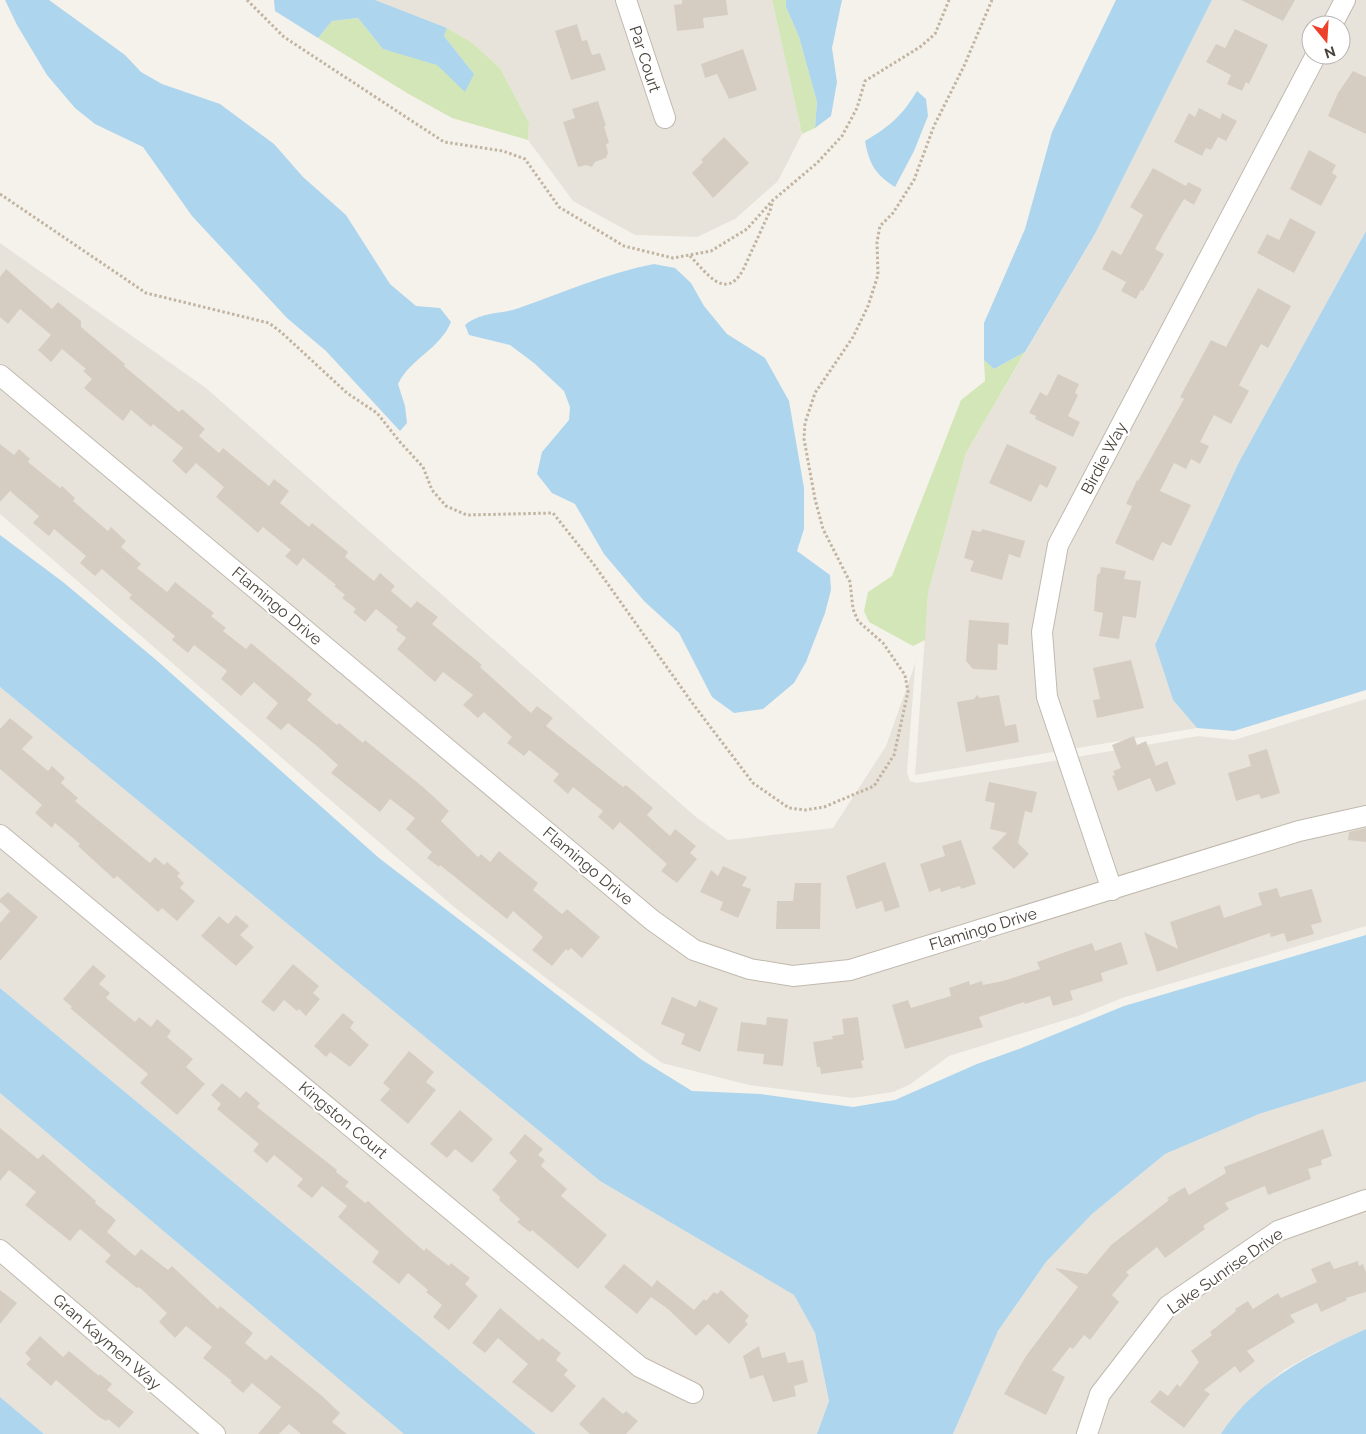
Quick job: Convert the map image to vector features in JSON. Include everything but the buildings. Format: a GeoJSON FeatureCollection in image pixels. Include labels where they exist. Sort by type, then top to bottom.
{"type":"FeatureCollection","features":[{"type":"Feature","properties":{"kind":"street","name":"Par Court"},"geometry":{"type":"LineString","coordinates":[[626,0],[665,118]]}},
{"type":"Feature","properties":{"kind":"street"},"geometry":{"type":"LineString","coordinates":[[1337,15],[1345,0]]}},
{"type":"Feature","properties":{"kind":"street","name":"Birdie Way"},"geometry":{"type":"LineString","coordinates":[[1112,890],[1047,697],[1042,632],[1058,545],[1311,65]]}},
{"type":"Feature","properties":{"kind":"street","name":"Flamingo Drive"},"geometry":{"type":"LineString","coordinates":[[0,375],[652,920],[694,950],[750,969],[793,976],[850,970],[1299,831],[1366,816]]}},
{"type":"Feature","properties":{"kind":"street","name":"Kingston Court"},"geometry":{"type":"LineString","coordinates":[[0,835],[640,1367],[693,1393]]}},
{"type":"Feature","properties":{"kind":"street","name":"Lake Sunrise Drive"},"geometry":{"type":"LineString","coordinates":[[1087,1434],[1100,1394],[1168,1306],[1278,1231],[1366,1200]]}},
{"type":"Feature","properties":{"kind":"street","name":"Gran Kaymen Way"},"geometry":{"type":"LineString","coordinates":[[0,1250],[215,1434]]}},
{"type":"Feature","properties":{"kind":"path"},"geometry":{"type":"LineString","coordinates":[[247,0],[284,37],[444,142],[503,152],[525,159],[559,207],[596,231],[624,246],[673,258],[711,251],[726,242],[747,228],[772,202],[818,163],[842,136],[856,108],[865,81],[920,47],[935,34],[949,0]]}},
{"type":"Feature","properties":{"kind":"path"},"geometry":{"type":"LineString","coordinates":[[0,194],[146,293],[269,323],[347,393],[377,413],[423,467],[432,490],[446,506],[467,515],[553,513],[595,566],[698,712],[753,783],[789,808],[805,810],[824,807],[874,786],[894,755],[908,692],[905,674],[896,660],[883,643],[858,621],[853,609],[850,582],[823,529],[815,499],[804,439],[808,408],[830,368],[853,337],[868,306],[878,275],[877,242],[880,226],[893,213],[914,180],[934,126],[964,66],[992,0]]}},
{"type":"Feature","properties":{"kind":"path"},"geometry":{"type":"LineString","coordinates":[[690,256],[712,279],[722,284],[731,284],[738,279],[770,211],[772,202]]}},
{"type":"Feature","properties":{"kind":"shaded area"},"geometry":{"type":"Polygon","coordinates":[[[375,0],[772,0],[802,134],[778,181],[735,219],[697,237],[635,235],[573,201],[528,140],[529,123],[500,68],[471,42],[447,28],[375,0]]]}},
{"type":"Feature","properties":{"kind":"shaded area"},"geometry":{"type":"Polygon","coordinates":[[[1212,0],[1366,0],[1366,231],[1238,464],[1155,645],[1173,700],[1197,728],[915,775],[928,593],[966,453],[1096,232],[1212,0]]]}},
{"type":"Feature","properties":{"kind":"shaded area"},"geometry":{"type":"Polygon","coordinates":[[[0,243],[206,388],[696,817],[728,840],[833,828],[886,746],[915,664],[916,654],[907,773],[910,781],[917,783],[1059,760],[1100,883],[848,960],[793,966],[751,960],[698,941],[657,912],[0,363],[0,243]]]}},
{"type":"Feature","properties":{"kind":"shaded area"},"geometry":{"type":"Polygon","coordinates":[[[0,387],[692,959],[747,979],[793,986],[853,979],[1302,841],[1366,826],[1366,926],[1122,998],[1081,1015],[949,1056],[909,1085],[893,1092],[853,1098],[749,1085],[662,1063],[555,985],[454,907],[0,514],[0,387]]]}},
{"type":"Feature","properties":{"kind":"shaded area"},"geometry":{"type":"Polygon","coordinates":[[[0,687],[600,1181],[794,1295],[815,1333],[829,1402],[817,1434],[536,1434],[0,988],[0,687]]]}},
{"type":"Feature","properties":{"kind":"shaded area"},"geometry":{"type":"Polygon","coordinates":[[[1366,699],[1366,806],[1289,824],[1117,878],[1076,757],[1198,736],[1234,740],[1366,699]]]}},
{"type":"Feature","properties":{"kind":"shaded area"},"geometry":{"type":"Polygon","coordinates":[[[1366,1081],[1366,1329],[1316,1352],[1284,1370],[1255,1394],[1221,1434],[953,1434],[998,1331],[1046,1262],[1092,1214],[1165,1154],[1259,1114],[1366,1081]]]}},
{"type":"Feature","properties":{"kind":"shaded area"},"geometry":{"type":"Polygon","coordinates":[[[0,1093],[404,1434],[44,1434],[0,1397],[0,1093]]]}},
{"type":"Feature","properties":{"kind":"green space"},"geometry":{"type":"Polygon","coordinates":[[[772,0],[786,0],[786,7],[799,37],[817,102],[815,128],[802,134],[772,0]]]}},
{"type":"Feature","properties":{"kind":"green space"},"geometry":{"type":"Polygon","coordinates":[[[358,18],[383,49],[474,74],[444,36],[447,28],[471,42],[500,68],[529,123],[528,140],[452,118],[407,93],[318,38],[332,21],[358,18]]]}},
{"type":"Feature","properties":{"kind":"green space"},"geometry":{"type":"Polygon","coordinates":[[[1025,352],[966,453],[928,593],[925,640],[913,646],[869,622],[864,611],[868,592],[892,576],[961,400],[985,381],[984,360],[994,369],[1025,352]]]}},
{"type":"Feature","properties":{"kind":"water"},"geometry":{"type":"Polygon","coordinates":[[[5,0],[49,0],[125,55],[141,72],[162,84],[220,104],[274,144],[303,177],[346,215],[390,284],[416,306],[440,308],[451,322],[440,340],[403,375],[398,384],[405,406],[407,423],[400,431],[326,351],[287,318],[192,216],[143,147],[95,124],[75,108],[47,75],[17,25],[5,0]]]}},
{"type":"Feature","properties":{"kind":"water"},"geometry":{"type":"Polygon","coordinates":[[[274,0],[375,0],[447,28],[444,36],[474,74],[465,92],[437,65],[383,49],[358,18],[332,21],[318,38],[275,11],[274,0]]]}},
{"type":"Feature","properties":{"kind":"water"},"geometry":{"type":"Polygon","coordinates":[[[786,0],[842,0],[832,48],[837,82],[831,116],[815,128],[817,102],[799,37],[786,7],[786,0]]]}},
{"type":"Feature","properties":{"kind":"water"},"geometry":{"type":"Polygon","coordinates":[[[1116,0],[1212,0],[1096,232],[1025,352],[994,369],[984,360],[984,323],[1025,229],[1052,132],[1116,0]]]}},
{"type":"Feature","properties":{"kind":"water"},"geometry":{"type":"Polygon","coordinates":[[[917,91],[926,99],[928,116],[914,151],[895,187],[874,168],[865,141],[895,120],[917,91]]]}},
{"type":"Feature","properties":{"kind":"water"},"geometry":{"type":"Polygon","coordinates":[[[1366,231],[1366,690],[1234,731],[1197,728],[1173,700],[1155,645],[1238,464],[1366,231]]]}},
{"type":"Feature","properties":{"kind":"water"},"geometry":{"type":"Polygon","coordinates":[[[654,264],[675,268],[691,283],[704,306],[727,334],[765,358],[789,401],[804,488],[804,529],[797,551],[830,575],[831,590],[825,613],[806,662],[794,683],[763,709],[734,713],[712,697],[679,633],[644,601],[604,554],[575,504],[552,493],[537,474],[542,452],[569,420],[570,407],[564,391],[534,363],[510,345],[469,335],[465,325],[478,317],[519,308],[602,278],[654,264]]]}},
{"type":"Feature","properties":{"kind":"water"},"geometry":{"type":"Polygon","coordinates":[[[0,535],[63,582],[155,659],[379,858],[642,1060],[692,1091],[761,1094],[853,1107],[895,1100],[977,1064],[1124,1006],[1366,935],[1366,1081],[1259,1114],[1165,1154],[1092,1214],[1046,1262],[998,1331],[953,1434],[817,1434],[829,1401],[815,1333],[794,1295],[600,1181],[0,687],[0,535]]]}},
{"type":"Feature","properties":{"kind":"water"},"geometry":{"type":"Polygon","coordinates":[[[0,988],[536,1434],[404,1434],[0,1093],[0,988]]]}},
{"type":"Feature","properties":{"kind":"water"},"geometry":{"type":"Polygon","coordinates":[[[1366,1329],[1366,1434],[1221,1434],[1235,1415],[1267,1384],[1305,1359],[1366,1329]]]}},
{"type":"Feature","properties":{"kind":"water"},"geometry":{"type":"Polygon","coordinates":[[[0,1397],[44,1434],[0,1434],[0,1397]]]}}]}
